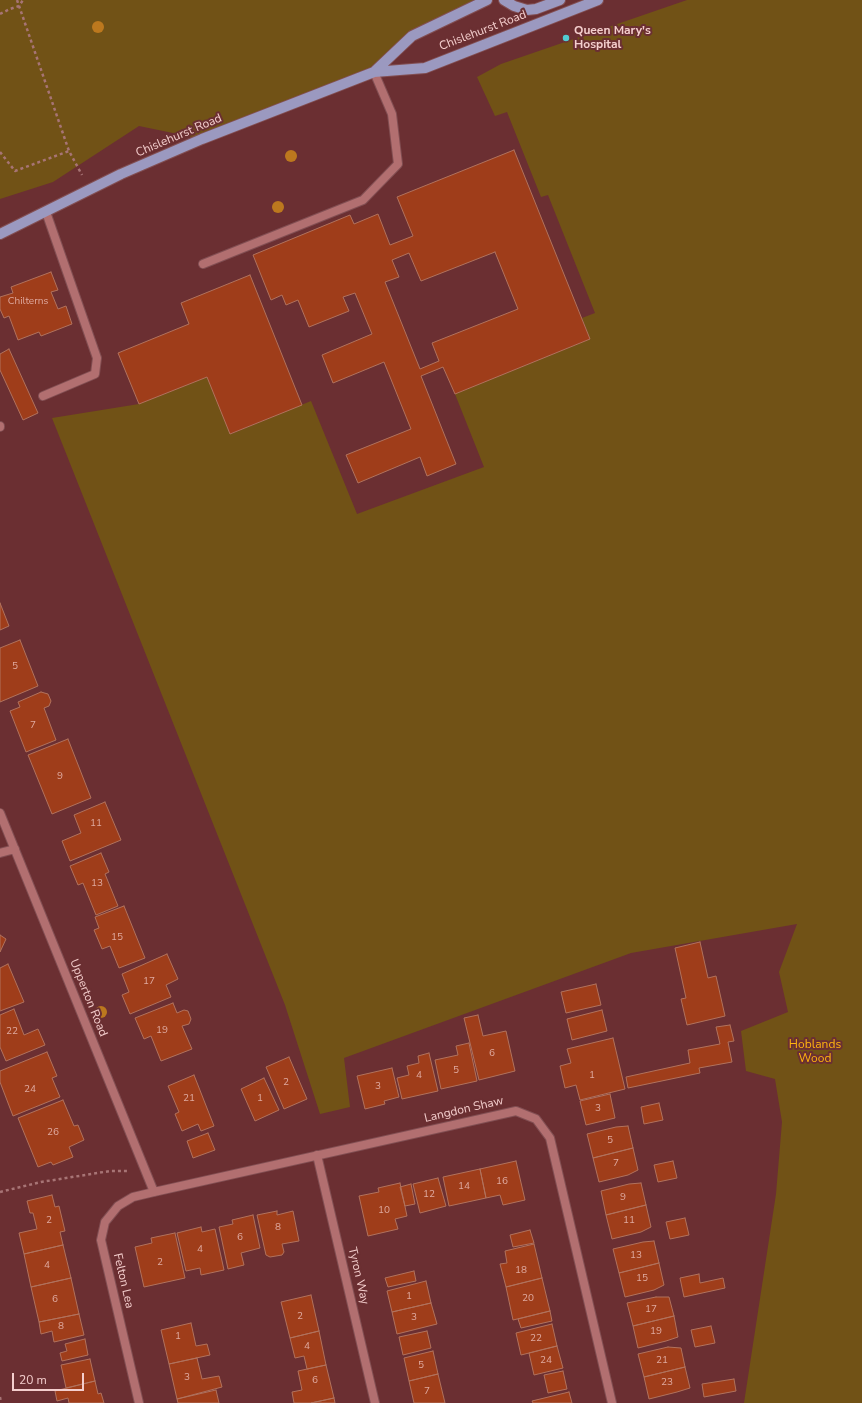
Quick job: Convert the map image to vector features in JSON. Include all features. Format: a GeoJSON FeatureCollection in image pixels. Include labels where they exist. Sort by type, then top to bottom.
{"type":"FeatureCollection","features":[{"type":"Feature","properties":{"kind":"main road","name":"Chislehurst Road"},"geometry":{"type":"LineString","coordinates":[[374,72],[412,36],[487,0]]}},
{"type":"Feature","properties":{"kind":"main road","name":"Chislehurst Road"},"geometry":{"type":"LineString","coordinates":[[504,0],[514,6],[527,10],[536,9],[560,0]]}},
{"type":"Feature","properties":{"kind":"main road","name":"Chislehurst Road"},"geometry":{"type":"LineString","coordinates":[[0,234],[121,174],[202,139],[374,72],[425,68],[598,0]]}},
{"type":"Feature","properties":{"kind":"street"},"geometry":{"type":"LineString","coordinates":[[203,264],[363,200],[398,164],[392,114],[374,72]]}},
{"type":"Feature","properties":{"kind":"street"},"geometry":{"type":"LineString","coordinates":[[43,396],[95,374],[97,358],[46,212]]}},
{"type":"Feature","properties":{"kind":"street","name":"Upperton Road"},"geometry":{"type":"LineString","coordinates":[[0,813],[154,1192]]}},
{"type":"Feature","properties":{"kind":"street"},"geometry":{"type":"LineString","coordinates":[[0,853],[15,849]]}},
{"type":"Feature","properties":{"kind":"street","name":"Langdon Shaw"},"geometry":{"type":"LineString","coordinates":[[154,1192],[516,1111],[536,1119],[550,1138],[612,1403]]}},
{"type":"Feature","properties":{"kind":"street","name":"Tyron Way"},"geometry":{"type":"LineString","coordinates":[[318,1155],[375,1403]]}},
{"type":"Feature","properties":{"kind":"street","name":"Felton Lea"},"geometry":{"type":"LineString","coordinates":[[139,1403],[101,1240],[105,1222],[118,1206],[133,1197],[154,1192]]}},
{"type":"Feature","properties":{"kind":"path"},"geometry":{"type":"LineString","coordinates":[[18,0],[69,151],[83,177]]}},
{"type":"Feature","properties":{"kind":"path"},"geometry":{"type":"LineString","coordinates":[[0,14],[19,6],[23,0]]}},
{"type":"Feature","properties":{"kind":"path"},"geometry":{"type":"LineString","coordinates":[[0,152],[15,171],[69,151]]}},
{"type":"Feature","properties":{"kind":"path"},"geometry":{"type":"LineString","coordinates":[[0,1192],[41,1182],[110,1171],[146,1171]]}},
{"type":"Feature","properties":{"kind":"path"},"geometry":{"type":"LineString","coordinates":[[0,1397],[1,1403]]}},
{"type":"Feature","properties":{"kind":"green space"},"geometry":{"type":"Polygon","coordinates":[[[0,0],[487,0],[412,36],[374,72],[202,139],[139,126],[53,182],[0,199],[0,0]]]}},
{"type":"Feature","properties":{"kind":"green space","name":"Hoblands Wood"},"geometry":{"type":"Polygon","coordinates":[[[687,0],[862,0],[862,1403],[744,1403],[776,1194],[782,1122],[775,1079],[746,1071],[741,1031],[788,1012],[779,972],[797,924],[631,953],[344,1058],[350,1107],[320,1114],[285,1005],[52,418],[139,404],[207,377],[231,434],[311,401],[357,514],[484,467],[455,394],[590,339],[582,318],[595,313],[548,195],[541,197],[507,112],[495,116],[477,77],[501,64],[687,0]]]}},
{"type":"Feature","properties":{"kind":"building"},"geometry":{"type":"Polygon","coordinates":[[[514,150],[590,339],[455,394],[443,367],[421,376],[456,464],[427,476],[420,457],[358,483],[346,455],[411,429],[384,362],[333,383],[322,355],[372,334],[355,293],[343,297],[349,311],[309,327],[298,300],[286,305],[282,295],[271,300],[253,255],[350,215],[354,224],[378,214],[390,245],[413,236],[397,197],[514,150]],[[495,252],[421,281],[409,253],[392,260],[399,277],[385,282],[420,369],[439,361],[432,343],[518,309],[495,252]]]}},
{"type":"Feature","properties":{"kind":"building"},"geometry":{"type":"Polygon","coordinates":[[[51,272],[58,290],[51,292],[58,309],[66,306],[72,324],[41,336],[39,332],[18,340],[9,316],[4,318],[0,309],[0,297],[13,293],[11,287],[51,272]]]}},
{"type":"Feature","properties":{"kind":"building"},"geometry":{"type":"Polygon","coordinates":[[[250,275],[302,405],[230,434],[207,377],[139,404],[118,353],[189,324],[181,303],[250,275]]]}},
{"type":"Feature","properties":{"kind":"building"},"geometry":{"type":"Polygon","coordinates":[[[9,349],[38,413],[23,420],[0,370],[0,354],[9,349]]]}},
{"type":"Feature","properties":{"kind":"building"},"geometry":{"type":"Polygon","coordinates":[[[0,603],[9,626],[0,630],[0,603]]]}},
{"type":"Feature","properties":{"kind":"building"},"geometry":{"type":"Polygon","coordinates":[[[20,640],[38,686],[0,702],[0,648],[20,640]]]}},
{"type":"Feature","properties":{"kind":"building"},"geometry":{"type":"Polygon","coordinates":[[[41,692],[48,694],[51,701],[49,706],[44,708],[56,740],[26,752],[10,711],[20,707],[18,702],[41,692]]]}},
{"type":"Feature","properties":{"kind":"building"},"geometry":{"type":"Polygon","coordinates":[[[68,739],[91,798],[52,814],[28,755],[68,739]]]}},
{"type":"Feature","properties":{"kind":"building"},"geometry":{"type":"Polygon","coordinates":[[[105,802],[121,840],[70,861],[62,841],[81,833],[74,815],[105,802]]]}},
{"type":"Feature","properties":{"kind":"building"},"geometry":{"type":"Polygon","coordinates":[[[101,853],[109,872],[105,874],[118,906],[96,915],[83,883],[78,885],[70,866],[101,853]]]}},
{"type":"Feature","properties":{"kind":"building"},"geometry":{"type":"Polygon","coordinates":[[[124,906],[145,958],[119,968],[110,946],[102,949],[94,930],[99,928],[95,917],[124,906]]]}},
{"type":"Feature","properties":{"kind":"building"},"geometry":{"type":"Polygon","coordinates":[[[0,935],[6,939],[0,952],[0,935]]]}},
{"type":"Feature","properties":{"kind":"building"},"geometry":{"type":"Polygon","coordinates":[[[700,942],[708,978],[716,976],[725,1016],[687,1025],[681,999],[686,998],[675,948],[700,942]]]}},
{"type":"Feature","properties":{"kind":"building"},"geometry":{"type":"Polygon","coordinates":[[[167,954],[178,979],[166,985],[171,997],[130,1014],[122,995],[129,992],[122,974],[167,954]]]}},
{"type":"Feature","properties":{"kind":"building"},"geometry":{"type":"Polygon","coordinates":[[[8,964],[24,1002],[0,1011],[0,968],[8,964]]]}},
{"type":"Feature","properties":{"kind":"building"},"geometry":{"type":"Polygon","coordinates":[[[596,984],[601,1005],[566,1013],[561,992],[596,984]]]}},
{"type":"Feature","properties":{"kind":"building"},"geometry":{"type":"Polygon","coordinates":[[[173,1003],[177,1013],[184,1010],[188,1011],[191,1019],[189,1024],[182,1026],[192,1049],[161,1061],[151,1036],[144,1039],[135,1018],[173,1003]]]}},
{"type":"Feature","properties":{"kind":"building"},"geometry":{"type":"Polygon","coordinates":[[[14,1009],[24,1035],[38,1029],[45,1045],[6,1061],[0,1047],[0,1015],[14,1009]]]}},
{"type":"Feature","properties":{"kind":"building"},"geometry":{"type":"Polygon","coordinates":[[[602,1010],[607,1031],[572,1040],[567,1019],[602,1010]]]}},
{"type":"Feature","properties":{"kind":"building"},"geometry":{"type":"Polygon","coordinates":[[[478,1015],[483,1036],[506,1031],[515,1071],[479,1080],[464,1018],[478,1015]]]}},
{"type":"Feature","properties":{"kind":"building"},"geometry":{"type":"Polygon","coordinates":[[[730,1025],[734,1041],[728,1042],[732,1062],[699,1068],[700,1073],[628,1088],[626,1077],[690,1063],[688,1050],[720,1044],[716,1027],[730,1025]]]}},
{"type":"Feature","properties":{"kind":"building"},"geometry":{"type":"Polygon","coordinates":[[[613,1038],[625,1089],[580,1100],[576,1085],[565,1088],[560,1066],[571,1063],[567,1049],[613,1038]]]}},
{"type":"Feature","properties":{"kind":"building"},"geometry":{"type":"Polygon","coordinates":[[[469,1043],[477,1081],[441,1089],[435,1060],[458,1055],[456,1046],[469,1043]]]}},
{"type":"Feature","properties":{"kind":"building"},"geometry":{"type":"Polygon","coordinates":[[[47,1052],[57,1076],[52,1078],[60,1097],[13,1116],[0,1082],[0,1071],[47,1052]]]}},
{"type":"Feature","properties":{"kind":"building"},"geometry":{"type":"Polygon","coordinates":[[[429,1053],[438,1091],[402,1099],[397,1078],[409,1075],[407,1066],[419,1063],[418,1056],[429,1053]]]}},
{"type":"Feature","properties":{"kind":"building"},"geometry":{"type":"Polygon","coordinates":[[[289,1057],[307,1099],[284,1109],[266,1067],[289,1057]]]}},
{"type":"Feature","properties":{"kind":"building"},"geometry":{"type":"Polygon","coordinates":[[[392,1068],[399,1097],[384,1101],[385,1104],[365,1109],[357,1076],[392,1068]]]}},
{"type":"Feature","properties":{"kind":"building"},"geometry":{"type":"Polygon","coordinates":[[[194,1075],[214,1126],[201,1131],[198,1124],[182,1131],[175,1114],[179,1112],[168,1086],[194,1075]]]}},
{"type":"Feature","properties":{"kind":"building"},"geometry":{"type":"Polygon","coordinates":[[[264,1078],[279,1110],[255,1121],[241,1089],[264,1078]]]}},
{"type":"Feature","properties":{"kind":"building"},"geometry":{"type":"Polygon","coordinates":[[[610,1094],[615,1118],[586,1125],[580,1101],[610,1094]]]}},
{"type":"Feature","properties":{"kind":"building"},"geometry":{"type":"Polygon","coordinates":[[[63,1100],[74,1126],[78,1125],[84,1140],[69,1147],[73,1157],[53,1165],[51,1162],[38,1167],[18,1118],[63,1100]]]}},
{"type":"Feature","properties":{"kind":"building"},"geometry":{"type":"Polygon","coordinates":[[[659,1103],[663,1120],[644,1124],[641,1107],[659,1103]]]}},
{"type":"Feature","properties":{"kind":"building"},"geometry":{"type":"Polygon","coordinates":[[[628,1126],[633,1148],[593,1158],[587,1134],[616,1127],[628,1126]]]}},
{"type":"Feature","properties":{"kind":"building"},"geometry":{"type":"Polygon","coordinates":[[[208,1133],[215,1150],[193,1158],[187,1141],[208,1133]]]}},
{"type":"Feature","properties":{"kind":"building"},"geometry":{"type":"Polygon","coordinates":[[[633,1148],[638,1170],[628,1175],[599,1182],[593,1158],[633,1148]]]}},
{"type":"Feature","properties":{"kind":"building"},"geometry":{"type":"Polygon","coordinates":[[[516,1161],[525,1200],[503,1205],[500,1195],[486,1198],[480,1169],[516,1161]]]}},
{"type":"Feature","properties":{"kind":"building"},"geometry":{"type":"Polygon","coordinates":[[[673,1161],[677,1178],[658,1182],[654,1165],[673,1161]]]}},
{"type":"Feature","properties":{"kind":"building"},"geometry":{"type":"Polygon","coordinates":[[[480,1169],[486,1198],[449,1206],[443,1177],[480,1169]]]}},
{"type":"Feature","properties":{"kind":"building"},"geometry":{"type":"Polygon","coordinates":[[[438,1178],[446,1206],[420,1213],[413,1184],[438,1178]]]}},
{"type":"Feature","properties":{"kind":"building"},"geometry":{"type":"Polygon","coordinates":[[[400,1183],[407,1216],[395,1219],[398,1229],[368,1236],[359,1196],[379,1192],[378,1188],[400,1183]]]}},
{"type":"Feature","properties":{"kind":"building"},"geometry":{"type":"Polygon","coordinates":[[[641,1183],[646,1205],[606,1215],[601,1191],[629,1184],[641,1183]]]}},
{"type":"Feature","properties":{"kind":"building"},"geometry":{"type":"Polygon","coordinates":[[[411,1184],[415,1204],[405,1206],[400,1187],[411,1184]]]}},
{"type":"Feature","properties":{"kind":"building"},"geometry":{"type":"Polygon","coordinates":[[[52,1195],[55,1207],[59,1206],[65,1231],[60,1232],[63,1245],[24,1254],[19,1233],[37,1229],[33,1213],[30,1213],[27,1201],[52,1195]]]}},
{"type":"Feature","properties":{"kind":"building"},"geometry":{"type":"Polygon","coordinates":[[[646,1205],[651,1227],[641,1232],[612,1239],[606,1215],[646,1205]]]}},
{"type":"Feature","properties":{"kind":"building"},"geometry":{"type":"Polygon","coordinates":[[[277,1211],[277,1215],[293,1211],[299,1241],[282,1244],[284,1252],[282,1255],[270,1257],[266,1255],[257,1215],[277,1211]]]}},
{"type":"Feature","properties":{"kind":"building"},"geometry":{"type":"Polygon","coordinates":[[[253,1215],[260,1248],[241,1253],[244,1265],[228,1269],[219,1227],[233,1224],[232,1220],[253,1215]]]}},
{"type":"Feature","properties":{"kind":"building"},"geometry":{"type":"Polygon","coordinates":[[[685,1218],[689,1235],[670,1239],[666,1222],[685,1218]]]}},
{"type":"Feature","properties":{"kind":"building"},"geometry":{"type":"Polygon","coordinates":[[[201,1227],[202,1232],[215,1229],[224,1270],[201,1275],[200,1268],[186,1271],[177,1233],[201,1227]]]}},
{"type":"Feature","properties":{"kind":"building"},"geometry":{"type":"Polygon","coordinates":[[[530,1230],[534,1243],[513,1247],[510,1235],[530,1230]]]}},
{"type":"Feature","properties":{"kind":"building"},"geometry":{"type":"Polygon","coordinates":[[[175,1233],[185,1278],[144,1287],[135,1247],[152,1243],[151,1238],[175,1233]]]}},
{"type":"Feature","properties":{"kind":"building"},"geometry":{"type":"Polygon","coordinates":[[[654,1241],[659,1263],[619,1273],[613,1249],[654,1241]]]}},
{"type":"Feature","properties":{"kind":"building"},"geometry":{"type":"Polygon","coordinates":[[[534,1244],[542,1278],[506,1287],[500,1264],[507,1263],[505,1251],[534,1244]]]}},
{"type":"Feature","properties":{"kind":"building"},"geometry":{"type":"Polygon","coordinates":[[[63,1245],[71,1278],[31,1287],[24,1254],[63,1245]]]}},
{"type":"Feature","properties":{"kind":"building"},"geometry":{"type":"Polygon","coordinates":[[[659,1263],[664,1285],[654,1290],[625,1297],[619,1273],[659,1263]]]}},
{"type":"Feature","properties":{"kind":"building"},"geometry":{"type":"Polygon","coordinates":[[[414,1271],[416,1281],[388,1287],[385,1278],[414,1271]]]}},
{"type":"Feature","properties":{"kind":"building"},"geometry":{"type":"Polygon","coordinates":[[[699,1274],[700,1283],[723,1278],[725,1288],[684,1297],[680,1278],[699,1274]]]}},
{"type":"Feature","properties":{"kind":"building"},"geometry":{"type":"Polygon","coordinates":[[[71,1278],[79,1314],[39,1322],[31,1287],[71,1278]]]}},
{"type":"Feature","properties":{"kind":"building"},"geometry":{"type":"Polygon","coordinates":[[[542,1278],[550,1311],[513,1320],[506,1287],[542,1278]]]}},
{"type":"Feature","properties":{"kind":"building"},"geometry":{"type":"Polygon","coordinates":[[[426,1281],[431,1303],[392,1312],[387,1291],[426,1281]]]}},
{"type":"Feature","properties":{"kind":"building"},"geometry":{"type":"Polygon","coordinates":[[[311,1295],[319,1331],[290,1338],[281,1302],[311,1295]]]}},
{"type":"Feature","properties":{"kind":"building"},"geometry":{"type":"Polygon","coordinates":[[[656,1297],[669,1297],[674,1316],[633,1326],[627,1303],[656,1297]]]}},
{"type":"Feature","properties":{"kind":"building"},"geometry":{"type":"Polygon","coordinates":[[[431,1303],[437,1324],[397,1334],[392,1312],[431,1303]]]}},
{"type":"Feature","properties":{"kind":"building"},"geometry":{"type":"Polygon","coordinates":[[[550,1311],[552,1321],[521,1328],[518,1319],[550,1311]]]}},
{"type":"Feature","properties":{"kind":"building"},"geometry":{"type":"Polygon","coordinates":[[[79,1314],[84,1335],[54,1342],[52,1331],[41,1334],[39,1322],[79,1314]]]}},
{"type":"Feature","properties":{"kind":"building"},"geometry":{"type":"Polygon","coordinates":[[[674,1316],[678,1337],[638,1348],[633,1326],[674,1316]]]}},
{"type":"Feature","properties":{"kind":"building"},"geometry":{"type":"Polygon","coordinates":[[[191,1323],[196,1346],[207,1344],[210,1355],[169,1364],[161,1330],[191,1323]]]}},
{"type":"Feature","properties":{"kind":"building"},"geometry":{"type":"Polygon","coordinates":[[[552,1324],[557,1346],[521,1355],[516,1333],[552,1324]]]}},
{"type":"Feature","properties":{"kind":"building"},"geometry":{"type":"Polygon","coordinates":[[[711,1326],[715,1343],[695,1347],[691,1330],[711,1326]]]}},
{"type":"Feature","properties":{"kind":"building"},"geometry":{"type":"Polygon","coordinates":[[[319,1331],[326,1365],[307,1369],[304,1356],[295,1358],[290,1338],[319,1331]]]}},
{"type":"Feature","properties":{"kind":"building"},"geometry":{"type":"Polygon","coordinates":[[[427,1331],[431,1348],[403,1355],[399,1337],[427,1331]]]}},
{"type":"Feature","properties":{"kind":"building"},"geometry":{"type":"Polygon","coordinates":[[[85,1339],[88,1355],[62,1361],[60,1353],[67,1351],[65,1344],[85,1339]]]}},
{"type":"Feature","properties":{"kind":"building"},"geometry":{"type":"Polygon","coordinates":[[[557,1346],[563,1368],[534,1375],[529,1353],[557,1346]]]}},
{"type":"Feature","properties":{"kind":"building"},"geometry":{"type":"Polygon","coordinates":[[[668,1347],[681,1348],[685,1367],[644,1377],[638,1354],[668,1347]]]}},
{"type":"Feature","properties":{"kind":"building"},"geometry":{"type":"Polygon","coordinates":[[[433,1351],[438,1374],[409,1381],[404,1358],[433,1351]]]}},
{"type":"Feature","properties":{"kind":"building"},"geometry":{"type":"Polygon","coordinates":[[[197,1358],[202,1379],[219,1376],[222,1387],[177,1399],[169,1364],[197,1358]]]}},
{"type":"Feature","properties":{"kind":"building"},"geometry":{"type":"Polygon","coordinates":[[[90,1359],[95,1381],[66,1388],[61,1365],[90,1359]]]}},
{"type":"Feature","properties":{"kind":"building"},"geometry":{"type":"Polygon","coordinates":[[[326,1365],[334,1398],[311,1403],[294,1403],[292,1392],[302,1390],[298,1371],[326,1365]]]}},
{"type":"Feature","properties":{"kind":"building"},"geometry":{"type":"Polygon","coordinates":[[[685,1367],[690,1388],[649,1399],[644,1377],[685,1367]]]}},
{"type":"Feature","properties":{"kind":"building"},"geometry":{"type":"Polygon","coordinates":[[[563,1371],[567,1389],[548,1393],[544,1375],[563,1371]]]}},
{"type":"Feature","properties":{"kind":"building"},"geometry":{"type":"Polygon","coordinates":[[[438,1374],[445,1403],[414,1403],[409,1381],[438,1374]]]}},
{"type":"Feature","properties":{"kind":"building"},"geometry":{"type":"Polygon","coordinates":[[[734,1379],[736,1391],[704,1397],[702,1384],[734,1379]]]}},
{"type":"Feature","properties":{"kind":"building"},"geometry":{"type":"Polygon","coordinates":[[[95,1381],[98,1394],[101,1393],[104,1403],[69,1403],[68,1398],[57,1401],[55,1391],[95,1381]]]}},
{"type":"Feature","properties":{"kind":"building"},"geometry":{"type":"Polygon","coordinates":[[[216,1390],[219,1403],[178,1403],[177,1399],[216,1390]]]}},
{"type":"Feature","properties":{"kind":"building"},"geometry":{"type":"Polygon","coordinates":[[[569,1392],[572,1403],[533,1403],[532,1401],[569,1392]]]}},
{"type":"Feature","properties":{"kind":"building"},"geometry":{"type":"Polygon","coordinates":[[[334,1398],[335,1403],[311,1403],[334,1398]]]}},
{"type":"Feature","properties":{"kind":"place","name":"Queen Mary's Hospital"},"geometry":{"type":"Point","coordinates":[566,38]}}]}
